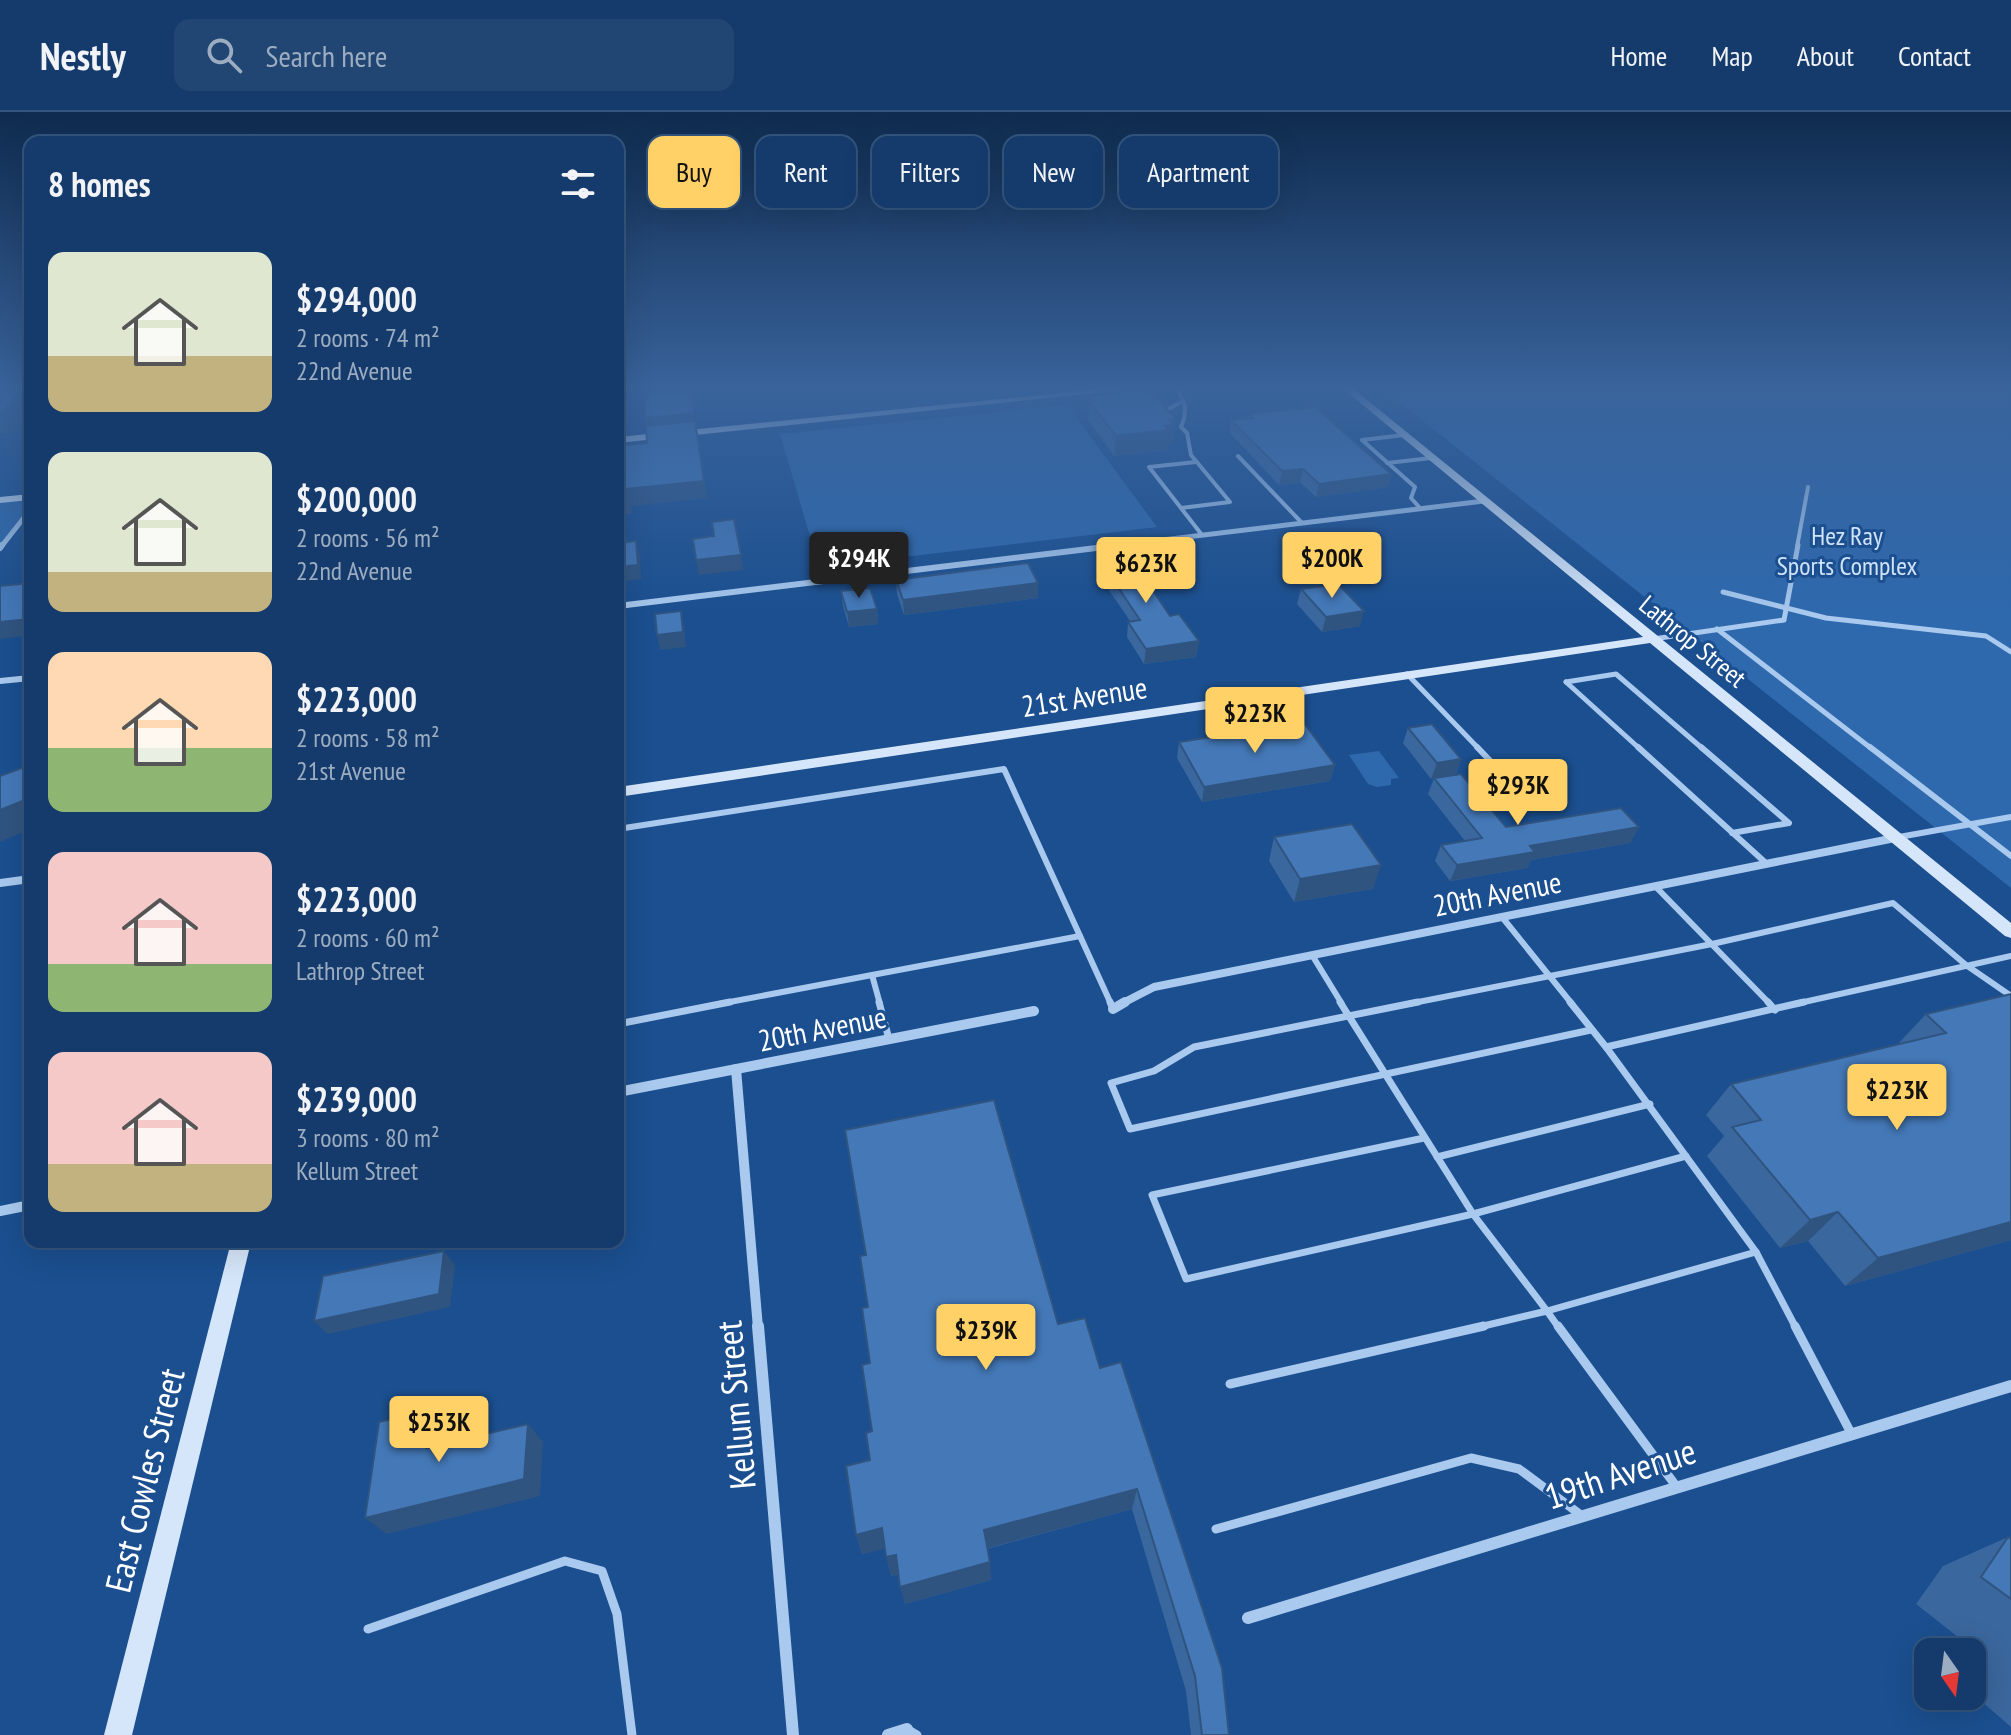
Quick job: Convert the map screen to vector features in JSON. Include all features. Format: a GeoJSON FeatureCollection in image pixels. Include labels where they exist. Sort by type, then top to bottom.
{"type":"FeatureCollection","features":[{"type":"Feature","properties":{"kind":"street","name":"Lathrop Street"},"geometry":{"type":"LineString","coordinates":[[1436,462],[2011,932]]}},
{"type":"Feature","properties":{"kind":"street"},"geometry":{"type":"LineString","coordinates":[[0,500],[24,498]]}},
{"type":"Feature","properties":{"kind":"street"},"geometry":{"type":"LineString","coordinates":[[624,605],[1484,501]]}},
{"type":"Feature","properties":{"kind":"street"},"geometry":{"type":"LineString","coordinates":[[0,548],[24,518]]}},
{"type":"Feature","properties":{"kind":"street","name":"21st Avenue"},"geometry":{"type":"LineString","coordinates":[[624,791],[1653,639]]}},
{"type":"Feature","properties":{"kind":"street"},"geometry":{"type":"LineString","coordinates":[[0,681],[24,679]]}},
{"type":"Feature","properties":{"kind":"street","name":"20th Avenue"},"geometry":{"type":"LineString","coordinates":[[1113,1009],[1154,987],[1895,838]]}},
{"type":"Feature","properties":{"kind":"street"},"geometry":{"type":"LineString","coordinates":[[0,883],[24,880]]}},
{"type":"Feature","properties":{"kind":"street","name":"20th Avenue"},"geometry":{"type":"LineString","coordinates":[[624,1091],[1034,1011]]}},
{"type":"Feature","properties":{"kind":"street","name":"Kellum Street"},"geometry":{"type":"LineString","coordinates":[[736,1069],[793,1735]]}},
{"type":"Feature","properties":{"kind":"street"},"geometry":{"type":"LineString","coordinates":[[0,1211],[24,1206]]}},
{"type":"Feature","properties":{"kind":"street","name":"East Cowles Street"},"geometry":{"type":"LineString","coordinates":[[118,1735],[240,1248]]}},
{"type":"Feature","properties":{"kind":"street","name":"19th Avenue"},"geometry":{"type":"LineString","coordinates":[[1248,1618],[2011,1386]]}},
{"type":"Feature","properties":{"kind":"street"},"geometry":{"type":"LineString","coordinates":[[888,1735],[912,1732]]}},
{"type":"Feature","properties":{"kind":"lane"},"geometry":{"type":"LineString","coordinates":[[1181,508],[1230,502],[1196,462],[1149,467],[1202,535]]}},
{"type":"Feature","properties":{"kind":"lane"},"geometry":{"type":"LineString","coordinates":[[1243,462],[1302,523]]}},
{"type":"Feature","properties":{"kind":"lane"},"geometry":{"type":"LineString","coordinates":[[1387,463],[1398,462]]}},
{"type":"Feature","properties":{"kind":"lane"},"geometry":{"type":"LineString","coordinates":[[1387,463],[1415,487],[1411,498],[1421,509]]}},
{"type":"Feature","properties":{"kind":"lane"},"geometry":{"type":"LineString","coordinates":[[1653,639],[1784,620],[1808,487]]}},
{"type":"Feature","properties":{"kind":"lane"},"geometry":{"type":"LineString","coordinates":[[1723,592],[1826,618],[1986,636],[2011,652]]}},
{"type":"Feature","properties":{"kind":"lane"},"geometry":{"type":"LineString","coordinates":[[1717,629],[2011,856]]}},
{"type":"Feature","properties":{"kind":"lane"},"geometry":{"type":"LineString","coordinates":[[1407,674],[1520,792]]}},
{"type":"Feature","properties":{"kind":"lane"},"geometry":{"type":"LineString","coordinates":[[1732,833],[1789,823],[1616,674],[1566,682],[1732,833],[1767,864]]}},
{"type":"Feature","properties":{"kind":"lane"},"geometry":{"type":"LineString","coordinates":[[624,828],[1004,769],[1113,1009]]}},
{"type":"Feature","properties":{"kind":"lane"},"geometry":{"type":"LineString","coordinates":[[1895,838],[2011,817]]}},
{"type":"Feature","properties":{"kind":"lane"},"geometry":{"type":"LineString","coordinates":[[1655,886],[1775,1010]]}},
{"type":"Feature","properties":{"kind":"lane"},"geometry":{"type":"LineString","coordinates":[[1591,1030],[1130,1129],[1111,1083],[1154,1071],[1194,1047],[1712,944],[1893,903],[1966,965],[1995,982],[2011,996]]}},
{"type":"Feature","properties":{"kind":"lane"},"geometry":{"type":"LineString","coordinates":[[1502,917],[1650,1104],[1756,1252],[1852,1435]]}},
{"type":"Feature","properties":{"kind":"lane"},"geometry":{"type":"LineString","coordinates":[[624,1023],[1080,936]]}},
{"type":"Feature","properties":{"kind":"lane"},"geometry":{"type":"LineString","coordinates":[[1312,955],[1473,1214],[1676,1486]]}},
{"type":"Feature","properties":{"kind":"lane"},"geometry":{"type":"LineString","coordinates":[[1606,1047],[2011,956]]}},
{"type":"Feature","properties":{"kind":"lane"},"geometry":{"type":"LineString","coordinates":[[872,975],[889,1040]]}},
{"type":"Feature","properties":{"kind":"lane"},"geometry":{"type":"LineString","coordinates":[[1437,1157],[1650,1104]]}},
{"type":"Feature","properties":{"kind":"lane"},"geometry":{"type":"LineString","coordinates":[[1424,1138],[1152,1195],[1186,1279],[1473,1214],[1686,1156]]}},
{"type":"Feature","properties":{"kind":"lane"},"geometry":{"type":"LineString","coordinates":[[1230,1384],[1547,1311],[1756,1252]]}},
{"type":"Feature","properties":{"kind":"lane"},"geometry":{"type":"LineString","coordinates":[[1216,1529],[1471,1458],[1519,1469],[1584,1517]]}},
{"type":"Feature","properties":{"kind":"lane"},"geometry":{"type":"LineString","coordinates":[[368,1629],[565,1561],[602,1571],[617,1614],[632,1735]]}},
{"type":"Feature","properties":{"kind":"green space"},"geometry":{"type":"Polygon","coordinates":[[[788,462],[1109,462],[1157,527],[819,567],[788,462]]]}},
{"type":"Feature","properties":{"kind":"green space","name":"Hez Ray Sports Complex"},"geometry":{"type":"Polygon","coordinates":[[[1474,462],[2011,462],[2011,888],[1474,462]]]}},
{"type":"Feature","properties":{"kind":"green space"},"geometry":{"type":"Polygon","coordinates":[[[24,498],[24,518],[0,548],[0,500],[24,498]]]}},
{"type":"Feature","properties":{"kind":"green space"},"geometry":{"type":"Polygon","coordinates":[[[1379,751],[1399,778],[1391,779],[1391,785],[1377,787],[1368,784],[1349,755],[1379,751]]]}},
{"type":"Feature","properties":{"kind":"building"},"geometry":{"type":"Polygon","coordinates":[[[624,462],[701,462],[704,481],[627,489],[627,497],[624,497],[624,462]]]}},
{"type":"Feature","properties":{"kind":"building"},"geometry":{"type":"Polygon","coordinates":[[[1273,462],[1377,462],[1391,474],[1319,484],[1303,469],[1282,471],[1273,462]]]}},
{"type":"Feature","properties":{"kind":"building"},"geometry":{"type":"Polygon","coordinates":[[[734,519],[741,555],[696,560],[693,539],[714,536],[712,522],[734,519]]]}},
{"type":"Feature","properties":{"kind":"building"},"geometry":{"type":"Polygon","coordinates":[[[636,541],[638,565],[624,566],[624,542],[636,541]]]}},
{"type":"Feature","properties":{"kind":"building"},"geometry":{"type":"Polygon","coordinates":[[[1179,545],[1193,563],[1166,567],[1153,548],[1179,545]]]}},
{"type":"Feature","properties":{"kind":"building"},"geometry":{"type":"Polygon","coordinates":[[[1126,551],[1170,616],[1179,614],[1199,641],[1146,649],[1128,622],[1140,620],[1097,556],[1126,551]]]}},
{"type":"Feature","properties":{"kind":"building"},"geometry":{"type":"Polygon","coordinates":[[[1028,563],[1038,583],[903,600],[896,580],[1028,563]]]}},
{"type":"Feature","properties":{"kind":"building"},"geometry":{"type":"Polygon","coordinates":[[[24,584],[24,620],[0,622],[0,586],[24,584]]]}},
{"type":"Feature","properties":{"kind":"building"},"geometry":{"type":"Polygon","coordinates":[[[1338,584],[1364,611],[1326,617],[1301,589],[1338,584]]]}},
{"type":"Feature","properties":{"kind":"building"},"geometry":{"type":"Polygon","coordinates":[[[870,588],[877,609],[847,612],[841,591],[870,588]]]}},
{"type":"Feature","properties":{"kind":"building"},"geometry":{"type":"Polygon","coordinates":[[[681,611],[683,632],[657,635],[655,614],[681,611]]]}},
{"type":"Feature","properties":{"kind":"building"},"geometry":{"type":"Polygon","coordinates":[[[1304,723],[1335,765],[1204,787],[1179,742],[1304,723]]]}},
{"type":"Feature","properties":{"kind":"building"},"geometry":{"type":"Polygon","coordinates":[[[1432,724],[1461,759],[1437,763],[1408,728],[1432,724]]]}},
{"type":"Feature","properties":{"kind":"building"},"geometry":{"type":"Polygon","coordinates":[[[24,767],[24,800],[0,810],[0,776],[24,767]]]}},
{"type":"Feature","properties":{"kind":"building"},"geometry":{"type":"Polygon","coordinates":[[[1461,774],[1506,827],[1621,808],[1639,827],[1530,846],[1535,852],[1457,865],[1441,845],[1482,838],[1434,778],[1461,774]]]}},
{"type":"Feature","properties":{"kind":"building"},"geometry":{"type":"Polygon","coordinates":[[[1352,824],[1381,865],[1300,879],[1274,837],[1352,824]]]}},
{"type":"Feature","properties":{"kind":"building"},"geometry":{"type":"Polygon","coordinates":[[[2011,994],[2011,1222],[1878,1258],[1838,1212],[1810,1220],[1732,1127],[1761,1120],[1731,1084],[1946,1033],[1926,1014],[2011,994]]]}},
{"type":"Feature","properties":{"kind":"building"},"geometry":{"type":"Polygon","coordinates":[[[994,1100],[1058,1324],[1085,1318],[1100,1368],[1121,1362],[1222,1668],[1229,1735],[1202,1735],[1195,1676],[1137,1489],[984,1530],[990,1562],[900,1587],[896,1555],[886,1557],[882,1528],[856,1535],[846,1466],[870,1460],[866,1433],[872,1431],[862,1365],[870,1363],[862,1308],[868,1307],[860,1256],[866,1255],[845,1130],[994,1100]]]}},
{"type":"Feature","properties":{"kind":"building"},"geometry":{"type":"Polygon","coordinates":[[[444,1251],[439,1294],[314,1321],[323,1276],[444,1251]]]}},
{"type":"Feature","properties":{"kind":"building"},"geometry":{"type":"Polygon","coordinates":[[[431,1410],[427,1448],[528,1424],[524,1479],[365,1518],[379,1422],[431,1410]]]}},
{"type":"Feature","properties":{"kind":"building"},"geometry":{"type":"Polygon","coordinates":[[[2008,1537],[2011,1539],[2011,1599],[1981,1577],[2008,1537]]]}}]}
